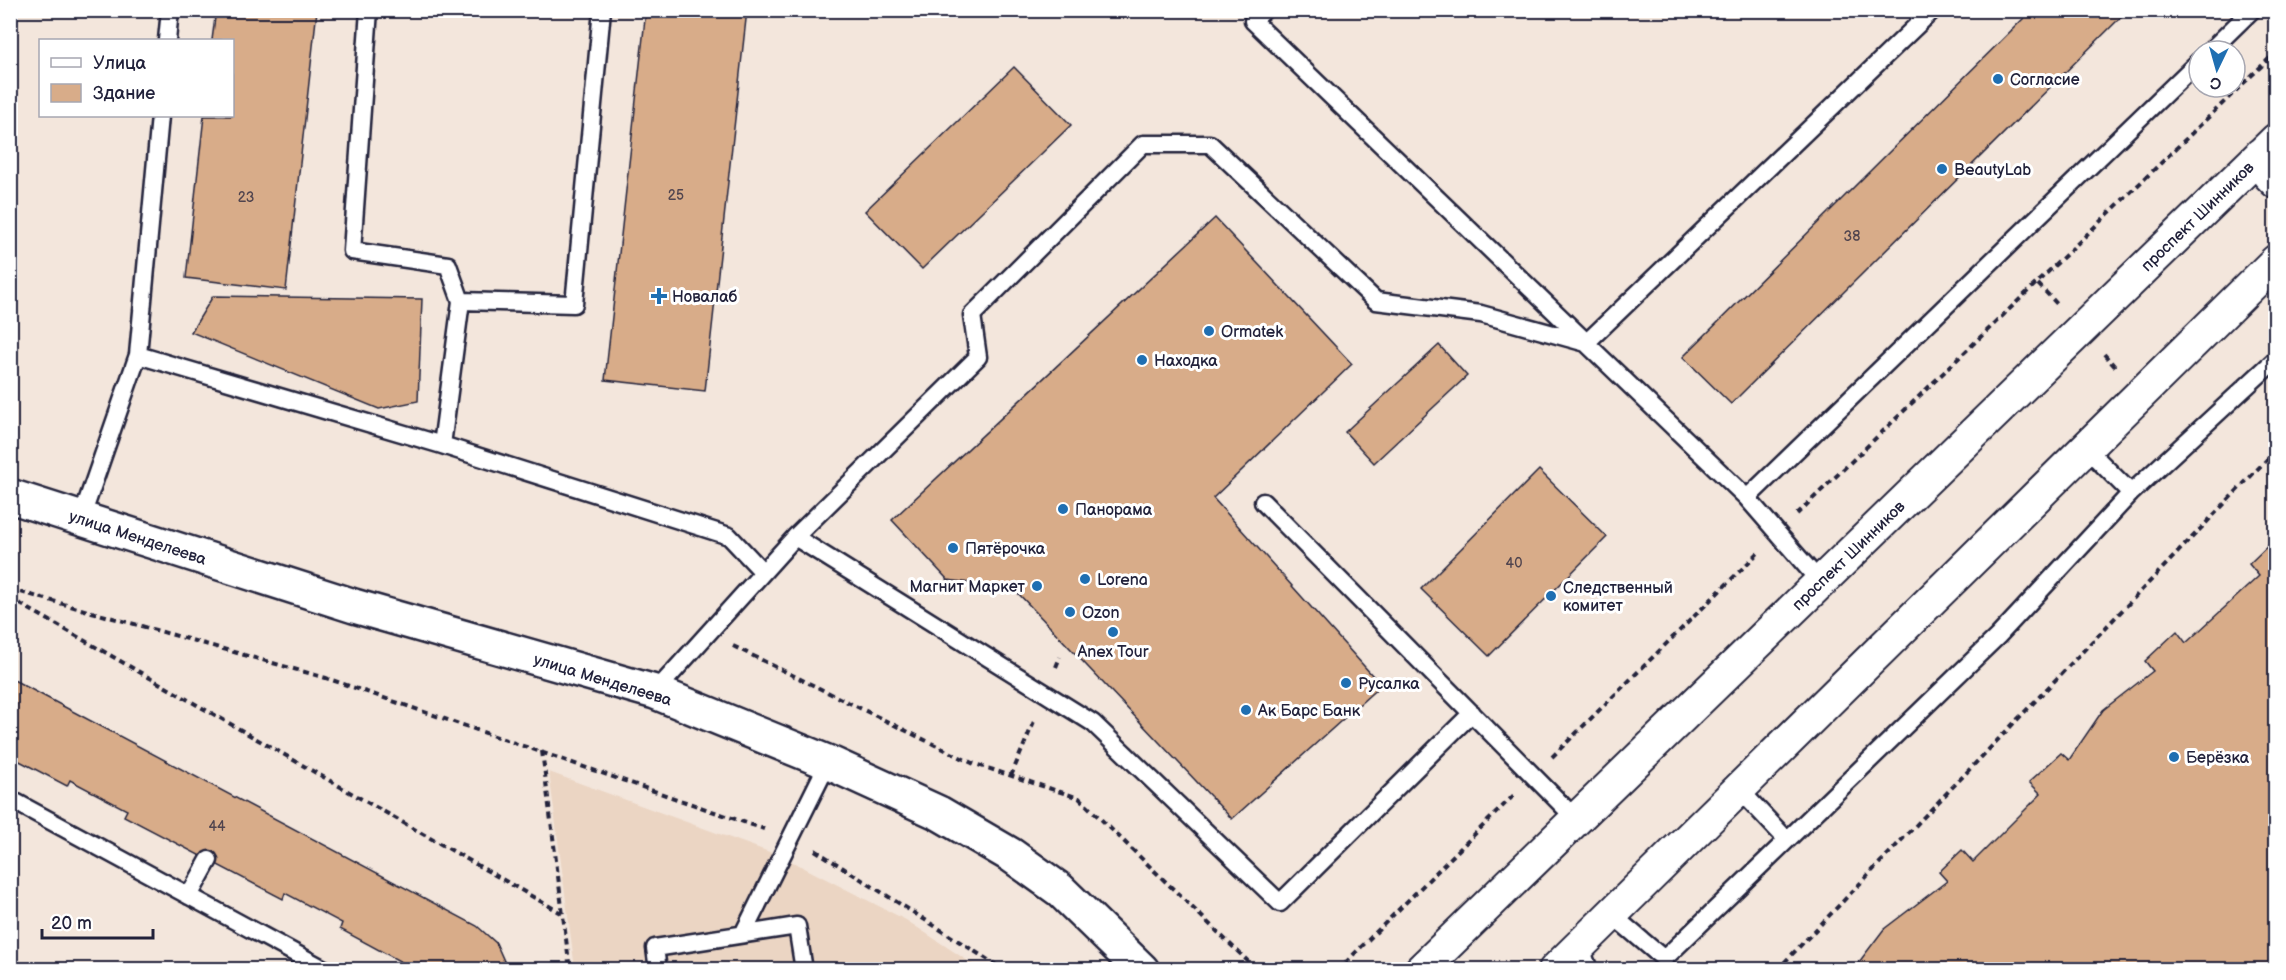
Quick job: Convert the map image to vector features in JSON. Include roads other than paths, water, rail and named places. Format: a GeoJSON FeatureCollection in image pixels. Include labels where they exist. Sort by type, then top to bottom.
{"type":"FeatureCollection","features":[{"type":"Feature","properties":{"kind":"main road","name":"улица Менделеева"},"geometry":{"type":"LineString","coordinates":[[10,496],[354,606],[655,692],[828,763],[939,813],[1011,855],[1060,890],[1142,969]]}},
{"type":"Feature","properties":{"kind":"street"},"geometry":{"type":"LineString","coordinates":[[2268,147],[2269,175],[2276,182]]}},
{"type":"Feature","properties":{"kind":"street","name":"проспект Шинников"},"geometry":{"type":"LineString","coordinates":[[1420,969],[2268,147]]}},
{"type":"Feature","properties":{"kind":"street"},"geometry":{"type":"LineString","coordinates":[[1555,969],[1584,957],[1611,914],[2276,261]]}},
{"type":"Feature","properties":{"kind":"lane"},"geometry":{"type":"LineString","coordinates":[[167,39],[170,10]]}},
{"type":"Feature","properties":{"kind":"lane"},"geometry":{"type":"LineString","coordinates":[[369,10],[352,251],[448,265],[460,301],[442,445]]}},
{"type":"Feature","properties":{"kind":"lane"},"geometry":{"type":"LineString","coordinates":[[460,301],[574,304],[602,10]]}},
{"type":"Feature","properties":{"kind":"lane"},"geometry":{"type":"LineString","coordinates":[[1264,10],[1253,21],[1747,498],[1820,582]]}},
{"type":"Feature","properties":{"kind":"lane"},"geometry":{"type":"LineString","coordinates":[[1586,343],[1933,10]]}},
{"type":"Feature","properties":{"kind":"lane"},"geometry":{"type":"LineString","coordinates":[[2222,39],[2252,10]]}},
{"type":"Feature","properties":{"kind":"lane"},"geometry":{"type":"LineString","coordinates":[[1747,498],[2187,74]]}},
{"type":"Feature","properties":{"kind":"lane"},"geometry":{"type":"LineString","coordinates":[[81,519],[138,355],[160,117]]}},
{"type":"Feature","properties":{"kind":"lane"},"geometry":{"type":"LineString","coordinates":[[655,692],[762,571],[978,357],[972,315],[1143,144],[1210,144],[1376,301],[1480,314],[1586,343]]}},
{"type":"Feature","properties":{"kind":"lane"},"geometry":{"type":"LineString","coordinates":[[138,355],[442,445],[729,536],[762,571]]}},
{"type":"Feature","properties":{"kind":"lane"},"geometry":{"type":"LineString","coordinates":[[1611,914],[1664,959],[1998,636],[2131,494],[2276,359]]}},
{"type":"Feature","properties":{"kind":"lane"},"geometry":{"type":"LineString","coordinates":[[2086,448],[2131,494]]}},
{"type":"Feature","properties":{"kind":"lane"},"geometry":{"type":"LineString","coordinates":[[1263,502],[1576,819]]}},
{"type":"Feature","properties":{"kind":"lane"},"geometry":{"type":"LineString","coordinates":[[795,537],[1093,723],[1280,903],[1472,713]]}},
{"type":"Feature","properties":{"kind":"lane"},"geometry":{"type":"LineString","coordinates":[[743,934],[828,763]]}},
{"type":"Feature","properties":{"kind":"lane"},"geometry":{"type":"LineString","coordinates":[[1739,789],[1787,840]]}},
{"type":"Feature","properties":{"kind":"lane"},"geometry":{"type":"LineString","coordinates":[[10,799],[326,969]]}},
{"type":"Feature","properties":{"kind":"lane"},"geometry":{"type":"LineString","coordinates":[[189,896],[208,860]]}},
{"type":"Feature","properties":{"kind":"lane"},"geometry":{"type":"LineString","coordinates":[[658,969],[655,948],[797,926],[804,969]]}},
{"type":"Feature","properties":{"kind":"place","name":"Согласие"},"geometry":{"type":"Point","coordinates":[1998,79]}},
{"type":"Feature","properties":{"kind":"place","name":"BeautyLab"},"geometry":{"type":"Point","coordinates":[1942,169]}},
{"type":"Feature","properties":{"kind":"place","name":"Новалаб"},"geometry":{"type":"Point","coordinates":[659,296]}},
{"type":"Feature","properties":{"kind":"place","name":"Ormatek"},"geometry":{"type":"Point","coordinates":[1209,331]}},
{"type":"Feature","properties":{"kind":"place","name":"Находка"},"geometry":{"type":"Point","coordinates":[1142,360]}},
{"type":"Feature","properties":{"kind":"place","name":"Панорама"},"geometry":{"type":"Point","coordinates":[1063,509]}},
{"type":"Feature","properties":{"kind":"place","name":"Пятёрочка"},"geometry":{"type":"Point","coordinates":[953,548]}},
{"type":"Feature","properties":{"kind":"place","name":"Lorena"},"geometry":{"type":"Point","coordinates":[1085,579]}},
{"type":"Feature","properties":{"kind":"place","name":"Магнит Маркет"},"geometry":{"type":"Point","coordinates":[1037,586]}},
{"type":"Feature","properties":{"kind":"place","name":"Следственный комитет"},"geometry":{"type":"Point","coordinates":[1551,596]}},
{"type":"Feature","properties":{"kind":"place","name":"Ozon"},"geometry":{"type":"Point","coordinates":[1070,612]}},
{"type":"Feature","properties":{"kind":"place","name":"Anex Tour"},"geometry":{"type":"Point","coordinates":[1113,632]}},
{"type":"Feature","properties":{"kind":"place","name":"Русалка"},"geometry":{"type":"Point","coordinates":[1346,683]}},
{"type":"Feature","properties":{"kind":"place","name":"Ак Барс Банк"},"geometry":{"type":"Point","coordinates":[1246,710]}},
{"type":"Feature","properties":{"kind":"place","name":"Берёзка"},"geometry":{"type":"Point","coordinates":[2174,757]}}]}
